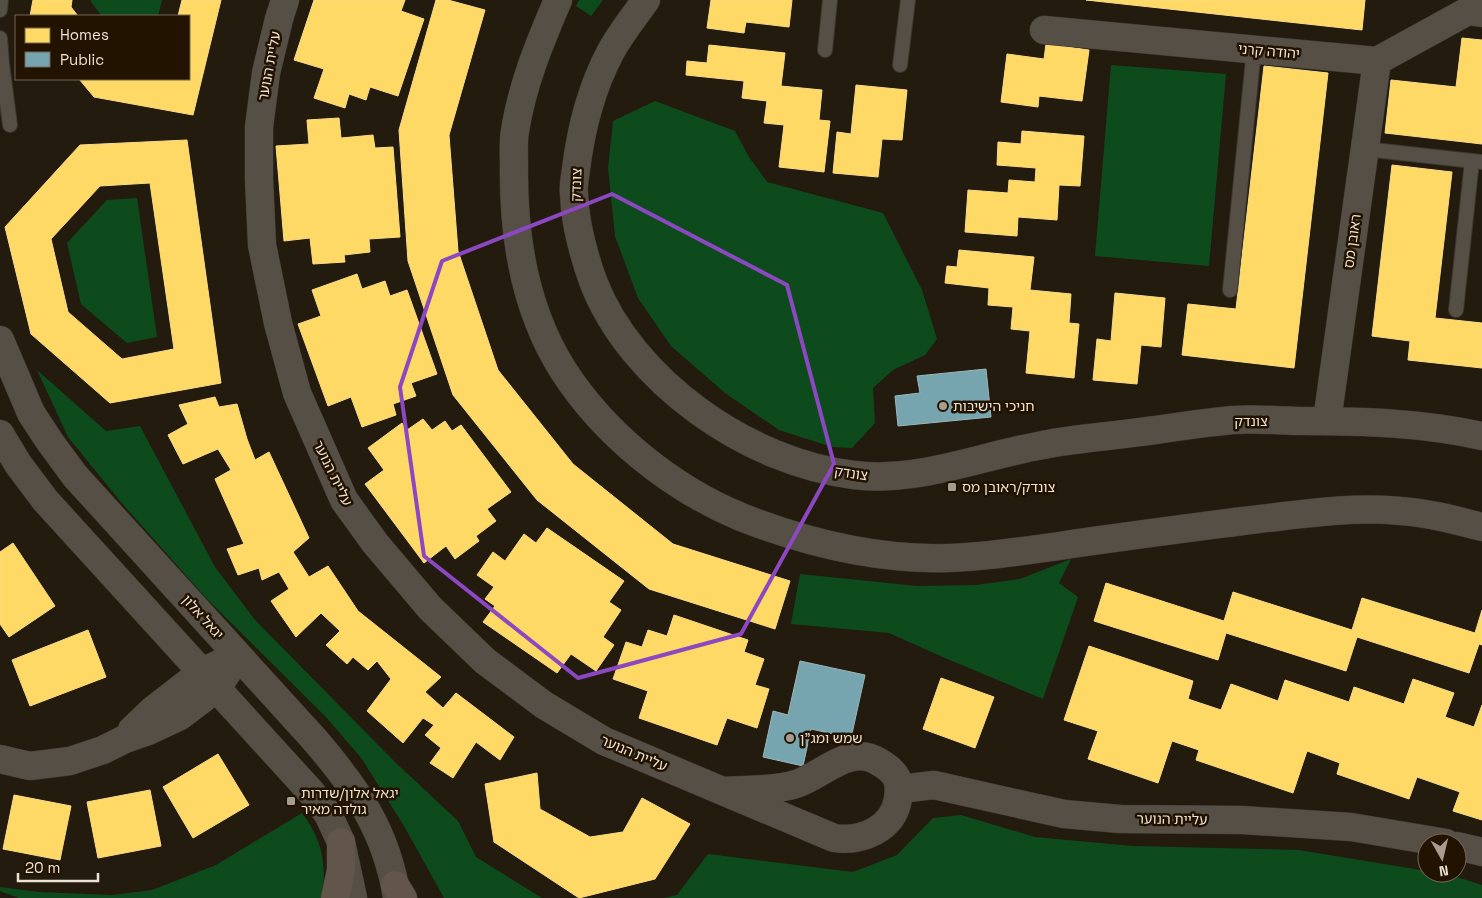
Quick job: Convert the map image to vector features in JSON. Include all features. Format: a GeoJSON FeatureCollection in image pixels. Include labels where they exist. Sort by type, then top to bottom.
{"type":"FeatureCollection","features":[{"type":"Feature","properties":{"kind":"main road"},"geometry":{"type":"LineString","coordinates":[[335,898],[341,870],[341,842]]}},
{"type":"Feature","properties":{"kind":"street","name":"עליית הנוער"},"geometry":{"type":"LineString","coordinates":[[286,0],[278,19],[266,73],[259,127],[262,245],[278,323],[297,394],[344,500],[374,542],[430,608],[485,661],[544,705],[604,742],[834,838],[848,840],[863,837],[887,823],[894,813],[900,789],[896,777],[887,766],[875,759],[863,756],[842,760],[796,784],[724,791]]}},
{"type":"Feature","properties":{"kind":"street"},"geometry":{"type":"LineString","coordinates":[[558,0],[524,88],[514,133],[513,198],[518,249],[532,302],[551,352],[572,384],[604,421],[639,455],[678,484],[713,505],[812,542],[858,551],[900,556],[949,558],[1007,553],[1327,510],[1398,510],[1429,514],[1482,527]]}},
{"type":"Feature","properties":{"kind":"street","name":"צונדק"},"geometry":{"type":"LineString","coordinates":[[646,0],[611,52],[594,88],[578,151],[573,190],[582,252],[596,288],[615,326],[638,357],[700,414],[736,435],[812,467],[854,475],[886,477],[929,471],[1042,445],[1235,420],[1388,422],[1482,436]]}},
{"type":"Feature","properties":{"kind":"street"},"geometry":{"type":"LineString","coordinates":[[1377,61],[1473,8]]}},
{"type":"Feature","properties":{"kind":"street","name":"יהודה קרני"},"geometry":{"type":"LineString","coordinates":[[1044,30],[1377,61]]}},
{"type":"Feature","properties":{"kind":"street","name":"ראובן מס"},"geometry":{"type":"LineString","coordinates":[[1327,421],[1377,61]]}},
{"type":"Feature","properties":{"kind":"street","name":"יגאל אלון"},"geometry":{"type":"LineString","coordinates":[[0,340],[31,412],[75,476],[340,768],[359,796],[388,854],[398,894]]}},
{"type":"Feature","properties":{"kind":"street"},"geometry":{"type":"LineString","coordinates":[[0,434],[18,464],[46,500],[311,792],[328,814],[341,842],[353,898]]}},
{"type":"Feature","properties":{"kind":"street"},"geometry":{"type":"LineString","coordinates":[[0,759],[30,766],[70,760],[103,750],[124,739],[153,710],[209,680],[238,656]]}},
{"type":"Feature","properties":{"kind":"street","name":"עליית הנוער"},"geometry":{"type":"LineString","coordinates":[[900,789],[934,785],[1064,814],[1120,819],[1242,820],[1351,827],[1417,838]]}},
{"type":"Feature","properties":{"kind":"street"},"geometry":{"type":"LineString","coordinates":[[1467,848],[1482,852]]}},
{"type":"Feature","properties":{"kind":"lane"},"geometry":{"type":"LineString","coordinates":[[0,10],[1,0]]}},
{"type":"Feature","properties":{"kind":"lane"},"geometry":{"type":"LineString","coordinates":[[825,50],[830,0]]}},
{"type":"Feature","properties":{"kind":"lane"},"geometry":{"type":"LineString","coordinates":[[900,66],[908,0]]}},
{"type":"Feature","properties":{"kind":"lane"},"geometry":{"type":"LineString","coordinates":[[0,38],[10,125]]}},
{"type":"Feature","properties":{"kind":"lane"},"geometry":{"type":"LineString","coordinates":[[1230,290],[1254,50]]}},
{"type":"Feature","properties":{"kind":"lane"},"geometry":{"type":"LineString","coordinates":[[1365,149],[1477,162],[1456,310]]}},
{"type":"Feature","properties":{"kind":"highlighted area"},"geometry":{"type":"Polygon","coordinates":[[[612,194],[787,285],[834,464],[741,634],[578,678],[424,556],[400,387],[442,261],[612,194]]]}},
{"type":"Feature","properties":{"kind":"green space"},"geometry":{"type":"Polygon","coordinates":[[[91,0],[162,0],[158,15],[101,15],[91,0]]]}},
{"type":"Feature","properties":{"kind":"green space"},"geometry":{"type":"Polygon","coordinates":[[[579,0],[603,0],[591,16],[576,6],[579,0]]]}},
{"type":"Feature","properties":{"kind":"green space"},"geometry":{"type":"Polygon","coordinates":[[[1111,65],[1226,74],[1209,266],[1095,256],[1111,65]]]}},
{"type":"Feature","properties":{"kind":"green space"},"geometry":{"type":"Polygon","coordinates":[[[655,101],[735,131],[749,157],[767,182],[883,213],[922,290],[937,339],[925,355],[893,370],[873,388],[875,423],[852,448],[832,447],[779,430],[725,393],[671,346],[638,298],[615,236],[608,168],[613,121],[655,101]]]}},
{"type":"Feature","properties":{"kind":"green space"},"geometry":{"type":"Polygon","coordinates":[[[137,198],[157,337],[127,343],[81,304],[67,243],[107,200],[137,198]]]}},
{"type":"Feature","properties":{"kind":"green space"},"geometry":{"type":"Polygon","coordinates":[[[37,370],[106,431],[140,426],[215,567],[255,620],[395,762],[458,821],[476,857],[542,898],[444,898],[404,826],[362,759],[326,717],[207,599],[120,501],[68,437],[37,370]]]}},
{"type":"Feature","properties":{"kind":"green space"},"geometry":{"type":"Polygon","coordinates":[[[1071,559],[1059,583],[1078,597],[1043,699],[889,633],[791,624],[800,574],[917,586],[976,585],[1020,579],[1071,559]]]}},
{"type":"Feature","properties":{"kind":"green space"},"geometry":{"type":"Polygon","coordinates":[[[302,813],[319,843],[322,853],[324,875],[321,898],[19,898],[0,891],[0,887],[39,892],[112,895],[152,890],[216,865],[302,813]]]}},
{"type":"Feature","properties":{"kind":"green space"},"geometry":{"type":"Polygon","coordinates":[[[961,815],[1035,837],[1132,846],[1299,850],[1417,869],[1417,883],[1467,883],[1467,880],[1482,885],[1482,898],[664,898],[677,895],[708,854],[853,872],[897,855],[933,818],[961,815]]]}},
{"type":"Feature","properties":{"kind":"building: Homes"},"geometry":{"type":"Polygon","coordinates":[[[33,0],[72,0],[71,7],[77,15],[30,15],[33,0]]]}},
{"type":"Feature","properties":{"kind":"building: Homes"},"geometry":{"type":"Polygon","coordinates":[[[182,0],[221,0],[193,115],[94,97],[80,80],[190,80],[190,15],[178,15],[182,0]]]}},
{"type":"Feature","properties":{"kind":"building: Homes"},"geometry":{"type":"Polygon","coordinates":[[[314,0],[405,0],[401,11],[424,19],[398,96],[370,87],[366,100],[349,94],[345,108],[314,98],[324,69],[294,60],[314,0]]]}},
{"type":"Feature","properties":{"kind":"building: Homes"},"geometry":{"type":"Polygon","coordinates":[[[436,0],[448,0],[485,10],[449,135],[458,251],[498,370],[573,464],[673,544],[790,581],[775,629],[649,589],[537,500],[453,395],[408,261],[399,130],[436,0]]]}},
{"type":"Feature","properties":{"kind":"building: Homes"},"geometry":{"type":"Polygon","coordinates":[[[711,0],[792,0],[789,27],[746,22],[744,33],[707,28],[711,0]]]}},
{"type":"Feature","properties":{"kind":"building: Homes"},"geometry":{"type":"Polygon","coordinates":[[[1086,0],[1365,0],[1362,30],[1086,0]]]}},
{"type":"Feature","properties":{"kind":"building: Homes"},"geometry":{"type":"Polygon","coordinates":[[[1462,38],[1482,40],[1482,144],[1385,133],[1391,80],[1456,87],[1462,38]]]}},
{"type":"Feature","properties":{"kind":"building: Homes"},"geometry":{"type":"Polygon","coordinates":[[[1046,44],[1089,50],[1082,101],[1039,96],[1038,107],[1001,102],[1007,54],[1044,59],[1046,44]]]}},
{"type":"Feature","properties":{"kind":"building: Homes"},"geometry":{"type":"Polygon","coordinates":[[[709,45],[785,53],[781,86],[822,90],[819,120],[830,121],[824,172],[779,167],[784,125],[764,123],[767,101],[742,98],[744,81],[686,75],[687,61],[707,63],[709,45]]]}},
{"type":"Feature","properties":{"kind":"building: Homes"},"geometry":{"type":"Polygon","coordinates":[[[1264,66],[1328,73],[1294,368],[1182,355],[1188,304],[1236,309],[1264,66]]]}},
{"type":"Feature","properties":{"kind":"building: Homes"},"geometry":{"type":"Polygon","coordinates":[[[856,85],[907,90],[902,140],[882,139],[878,177],[833,173],[837,132],[851,134],[856,85]]]}},
{"type":"Feature","properties":{"kind":"building: Homes"},"geometry":{"type":"Polygon","coordinates":[[[339,118],[341,138],[373,135],[375,148],[393,147],[400,237],[369,239],[370,252],[344,255],[345,262],[313,264],[310,238],[284,241],[276,146],[309,144],[307,120],[339,118]]]}},
{"type":"Feature","properties":{"kind":"building: Homes"},"geometry":{"type":"Polygon","coordinates":[[[1022,131],[1084,136],[1080,186],[1059,185],[1057,220],[1018,217],[1017,236],[965,232],[968,190],[1008,193],[1009,180],[1035,182],[1036,168],[997,165],[998,142],[1021,144],[1022,131]]]}},
{"type":"Feature","properties":{"kind":"building: Homes"},"geometry":{"type":"Polygon","coordinates":[[[187,140],[221,383],[110,403],[31,334],[5,227],[80,145],[187,140]],[[150,183],[100,186],[51,239],[68,312],[122,359],[174,349],[150,183]]]}},
{"type":"Feature","properties":{"kind":"building: Homes"},"geometry":{"type":"Polygon","coordinates":[[[1392,165],[1452,172],[1435,318],[1482,323],[1482,368],[1408,360],[1410,341],[1372,336],[1392,165]]]}},
{"type":"Feature","properties":{"kind":"building: Homes"},"geometry":{"type":"Polygon","coordinates":[[[959,250],[1034,257],[1030,290],[1071,294],[1069,323],[1079,324],[1074,378],[1026,373],[1030,331],[1011,329],[1013,307],[988,305],[989,288],[945,283],[947,266],[957,267],[959,250]]]}},
{"type":"Feature","properties":{"kind":"building: Homes"},"geometry":{"type":"Polygon","coordinates":[[[357,274],[362,289],[385,281],[390,296],[407,290],[437,374],[411,383],[416,396],[393,404],[396,415],[362,427],[351,397],[328,406],[298,324],[321,316],[312,290],[357,274]]]}},
{"type":"Feature","properties":{"kind":"building: Homes"},"geometry":{"type":"Polygon","coordinates":[[[1115,293],[1165,298],[1161,347],[1141,345],[1137,384],[1093,380],[1097,339],[1111,341],[1115,293]]]}},
{"type":"Feature","properties":{"kind":"building: Homes"},"geometry":{"type":"Polygon","coordinates":[[[215,397],[219,407],[237,404],[255,460],[269,452],[309,538],[293,552],[309,577],[328,566],[358,611],[441,677],[425,692],[443,708],[456,693],[514,737],[500,760],[476,742],[453,778],[430,763],[441,748],[425,735],[434,725],[423,718],[403,743],[367,711],[391,679],[377,661],[368,670],[353,657],[347,664],[326,645],[340,631],[321,613],[296,637],[271,601],[289,589],[279,572],[262,580],[259,568],[238,575],[227,549],[244,544],[215,479],[231,470],[218,449],[183,464],[168,435],[188,424],[179,405],[215,397]]]}},
{"type":"Feature","properties":{"kind":"building: Homes"},"geometry":{"type":"Polygon","coordinates":[[[423,419],[432,430],[445,421],[452,431],[461,425],[511,492],[487,509],[496,521],[476,536],[479,541],[455,559],[446,546],[424,563],[365,484],[384,470],[368,448],[402,423],[407,430],[423,419]]]}},
{"type":"Feature","properties":{"kind":"building: Homes"},"geometry":{"type":"Polygon","coordinates":[[[547,528],[624,581],[609,602],[621,610],[603,637],[614,645],[596,671],[571,654],[557,673],[483,622],[495,606],[485,599],[494,587],[477,575],[493,552],[505,561],[524,534],[536,543],[547,528]]]}},
{"type":"Feature","properties":{"kind":"building: Homes"},"geometry":{"type":"Polygon","coordinates":[[[13,543],[55,606],[9,637],[0,624],[0,552],[13,543]]]}},
{"type":"Feature","properties":{"kind":"building: Homes"},"geometry":{"type":"Polygon","coordinates":[[[1106,583],[1224,621],[1233,592],[1352,630],[1362,598],[1475,633],[1482,610],[1482,645],[1479,644],[1469,673],[1357,637],[1346,671],[1226,633],[1218,660],[1094,621],[1106,583]]]}},
{"type":"Feature","properties":{"kind":"building: Homes"},"geometry":{"type":"Polygon","coordinates":[[[674,615],[748,640],[744,652],[764,659],[755,685],[769,689],[757,728],[727,718],[717,745],[639,718],[648,691],[613,679],[626,642],[642,647],[648,630],[667,636],[674,615]]]}},
{"type":"Feature","properties":{"kind":"building: Homes"},"geometry":{"type":"Polygon","coordinates":[[[88,630],[106,677],[30,706],[12,660],[88,630]]]}},
{"type":"Feature","properties":{"kind":"building: Homes"},"geometry":{"type":"Polygon","coordinates":[[[1089,646],[1193,681],[1188,699],[1221,710],[1231,684],[1278,701],[1285,680],[1349,702],[1354,687],[1404,704],[1413,679],[1454,693],[1445,717],[1474,727],[1482,705],[1482,820],[1453,811],[1460,792],[1417,777],[1409,799],[1337,774],[1340,763],[1307,751],[1293,793],[1196,760],[1199,750],[1172,741],[1158,783],[1088,759],[1098,731],[1064,720],[1089,646]]]}},
{"type":"Feature","properties":{"kind":"building: Homes"},"geometry":{"type":"Polygon","coordinates":[[[941,678],[994,697],[975,748],[923,729],[941,678]]]}},
{"type":"Feature","properties":{"kind":"building: Homes"},"geometry":{"type":"Polygon","coordinates":[[[218,754],[249,805],[193,838],[163,787],[218,754]]]}},
{"type":"Feature","properties":{"kind":"building: Homes"},"geometry":{"type":"Polygon","coordinates":[[[537,773],[540,809],[590,837],[623,832],[642,798],[690,824],[655,879],[579,898],[494,842],[485,784],[537,773]]]}},
{"type":"Feature","properties":{"kind":"building: Homes"},"geometry":{"type":"Polygon","coordinates":[[[150,790],[161,846],[98,858],[87,802],[150,790]]]}},
{"type":"Feature","properties":{"kind":"building: Homes"},"geometry":{"type":"Polygon","coordinates":[[[14,795],[71,806],[60,860],[3,849],[14,795]]]}},
{"type":"Feature","properties":{"kind":"building: Public","name":"חניכי הישיבות"},"geometry":{"type":"Polygon","coordinates":[[[986,369],[991,417],[898,426],[895,396],[920,393],[917,376],[986,369]]]}},
{"type":"Feature","properties":{"kind":"building: Public"},"geometry":{"type":"Polygon","coordinates":[[[800,661],[865,675],[851,738],[811,729],[803,766],[763,757],[773,711],[788,715],[800,661]]]}},
{"type":"Feature","properties":{"kind":"place","name":"חניכי הישיבות"},"geometry":{"type":"Point","coordinates":[943,406]}},
{"type":"Feature","properties":{"kind":"place","name":"צונדק/ראובן מס"},"geometry":{"type":"Point","coordinates":[952,487]}},
{"type":"Feature","properties":{"kind":"place","name":"שמש ומג\"ן"},"geometry":{"type":"Point","coordinates":[790,738]}},
{"type":"Feature","properties":{"kind":"place","name":"יגאל אלון/שדרות גולדה מאיר"},"geometry":{"type":"Point","coordinates":[291,801]}}]}
